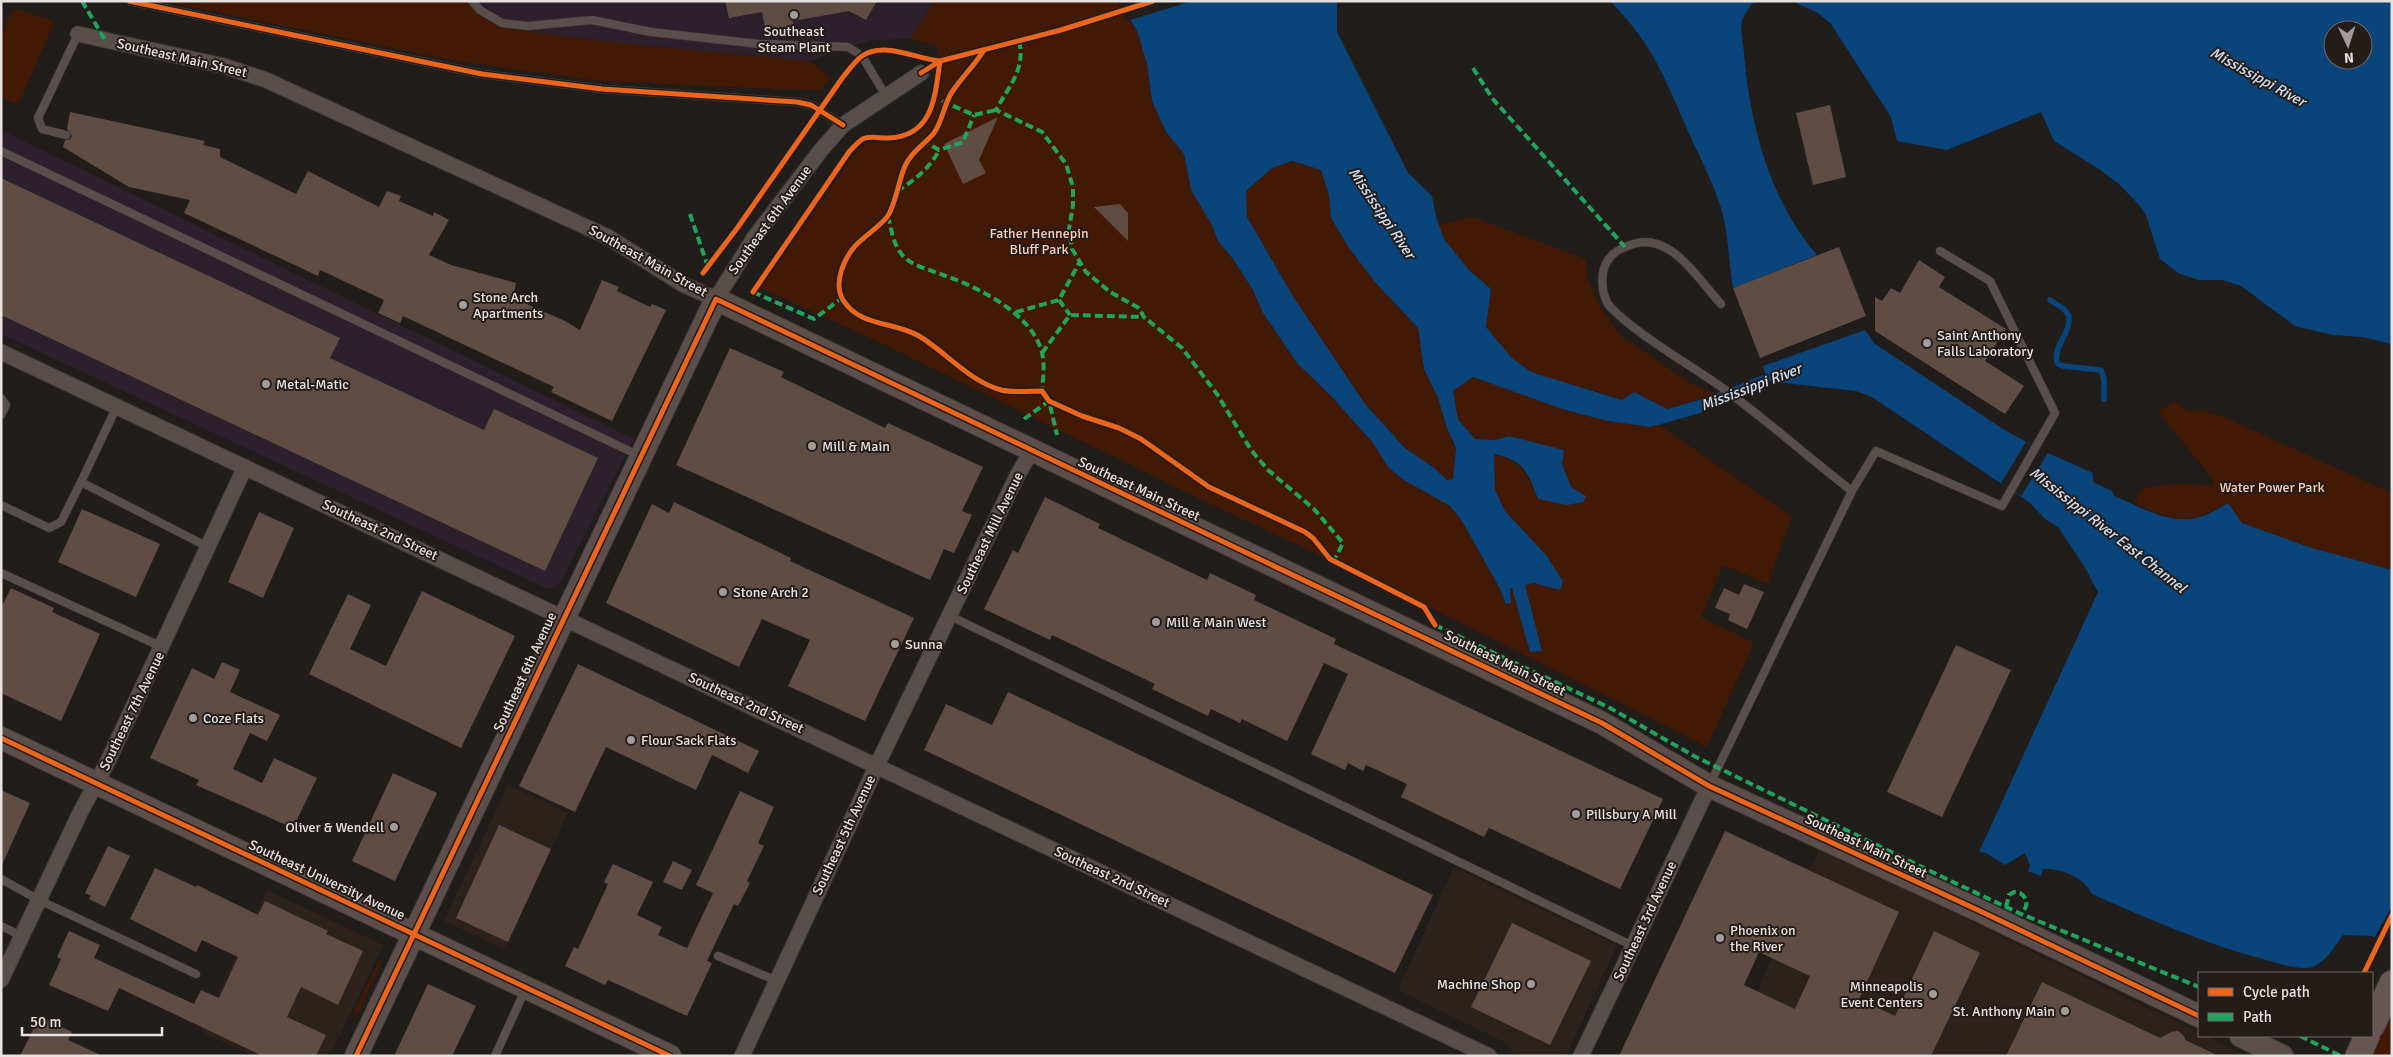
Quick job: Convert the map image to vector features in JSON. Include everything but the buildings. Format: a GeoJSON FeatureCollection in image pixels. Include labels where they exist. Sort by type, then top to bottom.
{"type":"FeatureCollection","features":[{"type":"Feature","properties":{"kind":"main road"},"geometry":{"type":"LineString","coordinates":[[2373,1024],[2392,983]]}},
{"type":"Feature","properties":{"kind":"main road"},"geometry":{"type":"LineString","coordinates":[[2358,1056],[2367,1037]]}},
{"type":"Feature","properties":{"kind":"street","name":"Southeast Main Street"},"geometry":{"type":"LineString","coordinates":[[78,34],[224,66],[266,80],[608,237],[684,285],[716,298],[1602,723],[1709,786],[1972,907],[2198,1016]]}},
{"type":"Feature","properties":{"kind":"street","name":"Southeast 6th Avenue"},"geometry":{"type":"LineString","coordinates":[[356,1056],[716,298],[754,238],[821,150],[843,126],[921,73]]}},
{"type":"Feature","properties":{"kind":"street","name":"Southeast 2nd Street"},"geometry":{"type":"LineString","coordinates":[[1,352],[1489,1056]]}},
{"type":"Feature","properties":{"kind":"street","name":"Southeast Mill Avenue"},"geometry":{"type":"LineString","coordinates":[[950,616],[1016,476],[1032,450]]}},
{"type":"Feature","properties":{"kind":"street","name":"Southeast 7th Avenue"},"geometry":{"type":"LineString","coordinates":[[2,974],[162,647],[245,467]]}},
{"type":"Feature","properties":{"kind":"street","name":"Southeast 5th Avenue"},"geometry":{"type":"LineString","coordinates":[[742,1056],[877,765],[950,616]]}},
{"type":"Feature","properties":{"kind":"street","name":"Southeast University Avenue"},"geometry":{"type":"LineString","coordinates":[[1,738],[527,986],[670,1056]]}},
{"type":"Feature","properties":{"kind":"street","name":"Southeast 3rd Avenue"},"geometry":{"type":"LineString","coordinates":[[1581,1056],[1709,786]]}},
{"type":"Feature","properties":{"kind":"street"},"geometry":{"type":"LineString","coordinates":[[2243,1037],[2282,1056]]}},
{"type":"Feature","properties":{"kind":"lane"},"geometry":{"type":"LineString","coordinates":[[129,1],[482,74],[602,90],[797,102],[811,105],[843,126]]}},
{"type":"Feature","properties":{"kind":"lane"},"geometry":{"type":"LineString","coordinates":[[472,1],[480,10],[502,23],[528,26],[592,20],[650,32],[749,43],[848,48],[862,56],[886,96]]}},
{"type":"Feature","properties":{"kind":"lane"},"geometry":{"type":"LineString","coordinates":[[66,135],[42,129],[38,124],[38,118],[78,34]]}},
{"type":"Feature","properties":{"kind":"lane"},"geometry":{"type":"LineString","coordinates":[[1,151],[640,456]]}},
{"type":"Feature","properties":{"kind":"lane"},"geometry":{"type":"LineString","coordinates":[[1721,304],[1676,255],[1656,242],[1640,242],[1625,247],[1613,253],[1604,264],[1602,275],[1608,304],[1642,334],[1725,390],[1852,491]]}},
{"type":"Feature","properties":{"kind":"lane"},"geometry":{"type":"LineString","coordinates":[[1709,786],[1852,491],[1876,451],[2002,506],[2055,413],[1990,281],[1940,250]]}},
{"type":"Feature","properties":{"kind":"lane"},"geometry":{"type":"LineString","coordinates":[[1,398],[6,405],[1,415]]}},
{"type":"Feature","properties":{"kind":"lane"},"geometry":{"type":"LineString","coordinates":[[1,505],[49,528],[61,522],[117,406]]}},
{"type":"Feature","properties":{"kind":"lane"},"geometry":{"type":"LineString","coordinates":[[81,482],[208,547]]}},
{"type":"Feature","properties":{"kind":"lane"},"geometry":{"type":"LineString","coordinates":[[1,573],[162,647]]}},
{"type":"Feature","properties":{"kind":"lane"},"geometry":{"type":"LineString","coordinates":[[950,616],[1633,946]]}},
{"type":"Feature","properties":{"kind":"lane"},"geometry":{"type":"LineString","coordinates":[[1,879],[39,900],[196,974]]}},
{"type":"Feature","properties":{"kind":"lane"},"geometry":{"type":"LineString","coordinates":[[1,926],[22,936]]}},
{"type":"Feature","properties":{"kind":"lane"},"geometry":{"type":"LineString","coordinates":[[718,956],[777,981]]}},
{"type":"Feature","properties":{"kind":"lane"},"geometry":{"type":"LineString","coordinates":[[494,1056],[527,986]]}},
{"type":"Feature","properties":{"kind":"shaded area","name":"Southeast Steam Plant"},"geometry":{"type":"Polygon","coordinates":[[[396,1],[935,1],[910,39],[871,40],[809,61],[610,42],[510,29],[396,1]]]}},
{"type":"Feature","properties":{"kind":"shaded area","name":"Metal-Matic"},"geometry":{"type":"Polygon","coordinates":[[[1,130],[634,439],[561,581],[554,589],[546,588],[1,334],[1,130]]]}},
{"type":"Feature","properties":{"kind":"shaded area"},"geometry":{"type":"Polygon","coordinates":[[[508,785],[568,813],[504,949],[444,921],[508,785]]]}},
{"type":"Feature","properties":{"kind":"shaded area"},"geometry":{"type":"Polygon","coordinates":[[[1820,848],[2198,1033],[2198,1037],[2208,1037],[2247,1056],[1729,1056],[1820,848]]]}},
{"type":"Feature","properties":{"kind":"shaded area"},"geometry":{"type":"Polygon","coordinates":[[[1454,867],[1617,945],[1566,1056],[1518,1056],[1512,1053],[1508,1044],[1398,990],[1454,867]]]}},
{"type":"Feature","properties":{"kind":"shaded area"},"geometry":{"type":"Polygon","coordinates":[[[267,890],[383,945],[330,1056],[253,1056],[200,1031],[267,890]]]}},
{"type":"Feature","properties":{"kind":"green space"},"geometry":{"type":"Polygon","coordinates":[[[162,1],[462,1],[510,29],[610,42],[809,61],[830,77],[821,91],[600,81],[456,61],[162,1]]]}},
{"type":"Feature","properties":{"kind":"green space","name":"Father Hennepin Bluff Park"},"geometry":{"type":"Polygon","coordinates":[[[935,1],[1119,1],[1137,31],[1147,64],[1152,101],[1166,132],[1184,154],[1191,190],[1213,225],[1218,241],[1233,259],[1253,290],[1263,313],[1297,363],[1333,398],[1373,443],[1388,467],[1402,479],[1450,506],[1462,521],[1500,589],[1506,604],[1511,602],[1510,588],[1534,583],[1549,588],[1546,555],[1505,511],[1495,490],[1494,454],[1512,461],[1523,469],[1538,499],[1571,487],[1562,464],[1509,436],[1495,440],[1475,439],[1458,419],[1453,391],[1473,377],[1562,408],[1650,427],[1659,425],[1792,516],[1768,584],[1723,565],[1701,617],[1754,643],[1707,747],[1429,607],[1204,501],[881,343],[761,288],[857,150],[867,142],[883,143],[908,139],[926,126],[932,116],[936,103],[942,75],[941,66],[936,46],[910,39],[935,1]]]}},
{"type":"Feature","properties":{"kind":"green space"},"geometry":{"type":"Polygon","coordinates":[[[13,8],[55,21],[18,105],[1,97],[1,35],[13,8]]]}},
{"type":"Feature","properties":{"kind":"green space"},"geometry":{"type":"Polygon","coordinates":[[[1292,161],[1321,170],[1329,195],[1331,218],[1349,248],[1418,328],[1424,369],[1438,398],[1447,428],[1456,448],[1453,479],[1447,480],[1433,467],[1405,448],[1365,404],[1294,298],[1247,217],[1246,191],[1272,168],[1292,161]]]}},
{"type":"Feature","properties":{"kind":"green space"},"geometry":{"type":"Polygon","coordinates":[[[1473,217],[1586,259],[1587,279],[1600,306],[1621,336],[1692,384],[1717,394],[1667,409],[1622,400],[1531,372],[1512,358],[1486,327],[1491,289],[1454,252],[1442,235],[1438,225],[1473,217]]]}},
{"type":"Feature","properties":{"kind":"green space","name":"Water Power Park"},"geometry":{"type":"Polygon","coordinates":[[[2174,401],[2189,412],[2201,410],[2224,417],[2392,493],[2392,570],[2309,547],[2241,523],[2228,503],[2191,519],[2174,518],[2137,505],[2138,494],[2150,487],[2172,484],[2213,485],[2214,481],[2158,412],[2174,401]]]}},
{"type":"Feature","properties":{"kind":"green space"},"geometry":{"type":"Polygon","coordinates":[[[379,960],[382,962],[358,1013],[353,1014],[379,960]]]}},
{"type":"Feature","properties":{"kind":"green space"},"geometry":{"type":"Polygon","coordinates":[[[2392,1010],[2392,1056],[2369,1056],[2392,1010]]]}},
{"type":"Feature","properties":{"kind":"water"},"geometry":{"type":"Polygon","coordinates":[[[1119,1],[1337,1],[1337,32],[1408,173],[1432,196],[1436,217],[1444,239],[1469,270],[1491,289],[1486,327],[1512,358],[1531,372],[1622,400],[1634,392],[1667,409],[1706,398],[1765,374],[1763,366],[1865,330],[1875,344],[2003,429],[2041,450],[2093,473],[2093,482],[2112,491],[2114,496],[2156,514],[2178,519],[2200,517],[2228,503],[2242,523],[2309,547],[2392,570],[2392,946],[2372,936],[2343,935],[2319,964],[2308,968],[2290,966],[2237,952],[2153,921],[2092,894],[2078,878],[2064,872],[2043,869],[2041,876],[2028,871],[2030,865],[2025,853],[2005,865],[1986,853],[1979,852],[2098,592],[2084,566],[2058,527],[2045,519],[2030,503],[1872,397],[1856,391],[1768,381],[1710,403],[1701,413],[1650,427],[1608,421],[1562,409],[1473,377],[1453,391],[1458,419],[1475,439],[1495,440],[1509,436],[1564,450],[1562,464],[1571,487],[1586,496],[1583,502],[1567,505],[1538,499],[1524,469],[1512,460],[1494,454],[1495,490],[1505,511],[1546,555],[1563,581],[1560,590],[1534,583],[1525,585],[1542,651],[1530,652],[1512,588],[1510,588],[1511,603],[1506,604],[1500,589],[1462,521],[1450,506],[1402,479],[1388,467],[1373,443],[1333,398],[1297,363],[1263,313],[1253,290],[1233,259],[1218,241],[1212,225],[1191,190],[1184,154],[1166,132],[1152,101],[1147,64],[1137,31],[1119,1]],[[1292,161],[1272,168],[1246,191],[1247,217],[1294,298],[1365,404],[1405,448],[1433,467],[1447,480],[1453,479],[1456,448],[1447,428],[1438,398],[1424,369],[1418,328],[1375,282],[1349,248],[1331,218],[1329,195],[1321,170],[1292,161]]]}},
{"type":"Feature","properties":{"kind":"water"},"geometry":{"type":"Polygon","coordinates":[[[1610,1],[1767,1],[1751,4],[1742,21],[1741,28],[1751,106],[1765,160],[1786,210],[1817,255],[1733,288],[1727,236],[1712,183],[1659,67],[1639,34],[1610,1]]]}},
{"type":"Feature","properties":{"kind":"water","name":"Mississippi River"},"geometry":{"type":"Polygon","coordinates":[[[1792,1],[2392,1],[2392,344],[2362,337],[2333,335],[2295,326],[2241,286],[2223,280],[2199,280],[2180,274],[2160,259],[2146,215],[2139,205],[2120,185],[2099,169],[2054,141],[2041,112],[1947,150],[1897,141],[1891,117],[1831,24],[1818,13],[1792,1]]]}},
{"type":"Feature","properties":{"kind":"pier"},"geometry":{"type":"Polygon","coordinates":[[[1117,1],[1192,1],[1127,21],[1117,1]]]}},
{"type":"Feature","properties":{"kind":"pier"},"geometry":{"type":"Polygon","coordinates":[[[2026,442],[2048,453],[2021,496],[2001,483],[2026,442]]]}},
{"type":"Feature","properties":{"kind":"pier"},"geometry":{"type":"Polygon","coordinates":[[[2392,906],[2392,948],[2373,940],[2392,906]]]}},
{"type":"Feature","properties":{"kind":"waterway"},"geometry":{"type":"LineString","coordinates":[[2050,300],[2064,309],[2069,316],[2067,328],[2057,351],[2057,363],[2063,366],[2101,370],[2104,379],[2104,399]]}},
{"type":"Feature","properties":{"kind":"marked path"},"geometry":{"type":"LineString","coordinates":[[82,1],[105,40]]}},
{"type":"Feature","properties":{"kind":"marked path"},"geometry":{"type":"LineString","coordinates":[[1019,41],[1021,51],[1018,69],[996,110],[1042,132],[1066,164],[1073,187],[1073,205],[1069,229],[1072,249],[1086,272],[1110,292],[1139,308],[1144,317],[1182,348],[1217,394],[1251,450],[1268,470],[1314,509],[1343,543],[1334,561]]}},
{"type":"Feature","properties":{"kind":"marked path"},"geometry":{"type":"LineString","coordinates":[[1473,68],[1492,98],[1625,247]]}},
{"type":"Feature","properties":{"kind":"marked path"},"geometry":{"type":"LineString","coordinates":[[942,101],[974,115],[996,110]]}},
{"type":"Feature","properties":{"kind":"marked path"},"geometry":{"type":"LineString","coordinates":[[922,140],[939,150],[963,142],[974,115]]}},
{"type":"Feature","properties":{"kind":"marked path"},"geometry":{"type":"LineString","coordinates":[[897,191],[921,173],[939,150]]}},
{"type":"Feature","properties":{"kind":"marked path"},"geometry":{"type":"LineString","coordinates":[[690,214],[708,267]]}},
{"type":"Feature","properties":{"kind":"marked path"},"geometry":{"type":"LineString","coordinates":[[888,216],[896,244],[900,252],[909,261],[957,280],[987,295],[1016,314],[1028,326],[1037,339],[1043,357],[1042,391]]}},
{"type":"Feature","properties":{"kind":"marked path"},"geometry":{"type":"LineString","coordinates":[[1016,312],[1059,300],[1079,263]]}},
{"type":"Feature","properties":{"kind":"marked path"},"geometry":{"type":"LineString","coordinates":[[753,292],[814,319],[842,298]]}},
{"type":"Feature","properties":{"kind":"marked path"},"geometry":{"type":"LineString","coordinates":[[1059,300],[1070,315]]}},
{"type":"Feature","properties":{"kind":"marked path"},"geometry":{"type":"LineString","coordinates":[[1042,353],[1070,315],[1144,317]]}},
{"type":"Feature","properties":{"kind":"marked path"},"geometry":{"type":"LineString","coordinates":[[1024,419],[1049,401],[1057,435]]}},
{"type":"Feature","properties":{"kind":"marked path"},"geometry":{"type":"LineString","coordinates":[[1435,625],[1610,708],[1694,756],[1953,882],[2021,914],[2198,987]]}},
{"type":"Feature","properties":{"kind":"marked path"},"geometry":{"type":"LineString","coordinates":[[2006,907],[2009,895],[2014,892],[2020,893],[2026,900],[2025,908],[2021,914]]}},
{"type":"Feature","properties":{"kind":"marked path"},"geometry":{"type":"LineString","coordinates":[[2302,1037],[2341,1056]]}},
{"type":"Feature","properties":{"kind":"cycle path"},"geometry":{"type":"LineString","coordinates":[[129,1],[482,74],[602,89],[797,102],[811,105],[843,125]]}},
{"type":"Feature","properties":{"kind":"cycle path"},"geometry":{"type":"LineString","coordinates":[[921,73],[940,61],[1061,30],[1153,1]]}},
{"type":"Feature","properties":{"kind":"cycle path"},"geometry":{"type":"LineString","coordinates":[[703,273],[738,227],[843,77],[859,58],[871,52],[890,50],[940,61],[934,100],[924,122],[904,136],[889,138],[871,137],[859,141],[849,152],[753,292]]}},
{"type":"Feature","properties":{"kind":"cycle path"},"geometry":{"type":"LineString","coordinates":[[984,50],[952,92],[934,133],[909,159],[887,217],[856,245],[844,264],[839,286],[843,300],[850,309],[858,315],[878,323],[909,331],[919,336],[968,373],[989,386],[1011,391],[1042,391],[1049,401],[1082,416],[1119,428],[1141,439],[1209,487],[1305,532],[1313,538],[1330,559],[1424,607],[1435,625]]}},
{"type":"Feature","properties":{"kind":"cycle path"},"geometry":{"type":"LineString","coordinates":[[356,1056],[716,299],[1602,723],[1709,786],[1980,911],[2198,1016]]}},
{"type":"Feature","properties":{"kind":"cycle path"},"geometry":{"type":"LineString","coordinates":[[1,738],[670,1056]]}},
{"type":"Feature","properties":{"kind":"cycle path"},"geometry":{"type":"LineString","coordinates":[[2364,972],[2392,915]]}},
{"type":"Feature","properties":{"kind":"place","name":"Southeast Steam Plant"},"geometry":{"type":"Point","coordinates":[794,15]}},
{"type":"Feature","properties":{"kind":"place","name":"Stone Arch Apartments"},"geometry":{"type":"Point","coordinates":[463,305]}},
{"type":"Feature","properties":{"kind":"place","name":"Saint Anthony Falls Laboratory"},"geometry":{"type":"Point","coordinates":[1927,343]}},
{"type":"Feature","properties":{"kind":"place","name":"Metal-Matic"},"geometry":{"type":"Point","coordinates":[266,384]}},
{"type":"Feature","properties":{"kind":"place","name":"Mill & Main"},"geometry":{"type":"Point","coordinates":[812,446]}},
{"type":"Feature","properties":{"kind":"place","name":"Stone Arch 2"},"geometry":{"type":"Point","coordinates":[723,592]}},
{"type":"Feature","properties":{"kind":"place","name":"Mill & Main West"},"geometry":{"type":"Point","coordinates":[1156,622]}},
{"type":"Feature","properties":{"kind":"place","name":"Sunna"},"geometry":{"type":"Point","coordinates":[895,644]}},
{"type":"Feature","properties":{"kind":"place","name":"Coze Flats"},"geometry":{"type":"Point","coordinates":[193,718]}},
{"type":"Feature","properties":{"kind":"place","name":"Flour Sack Flats"},"geometry":{"type":"Point","coordinates":[631,740]}},
{"type":"Feature","properties":{"kind":"place","name":"Pillsbury A Mill"},"geometry":{"type":"Point","coordinates":[1576,814]}},
{"type":"Feature","properties":{"kind":"place","name":"Oliver & Wendell"},"geometry":{"type":"Point","coordinates":[394,827]}},
{"type":"Feature","properties":{"kind":"place","name":"Phoenix on the River"},"geometry":{"type":"Point","coordinates":[1720,938]}},
{"type":"Feature","properties":{"kind":"place","name":"Machine Shop"},"geometry":{"type":"Point","coordinates":[1531,984]}},
{"type":"Feature","properties":{"kind":"place","name":"Minneapolis Event Centers"},"geometry":{"type":"Point","coordinates":[1933,994]}},
{"type":"Feature","properties":{"kind":"place","name":"St. Anthony Main"},"geometry":{"type":"Point","coordinates":[2065,1011]}},
{"type":"Feature","properties":{"kind":"water label","name":"Mississippi River East Channel"},"geometry":{"type":"Point","coordinates":[2108,530]}}]}
